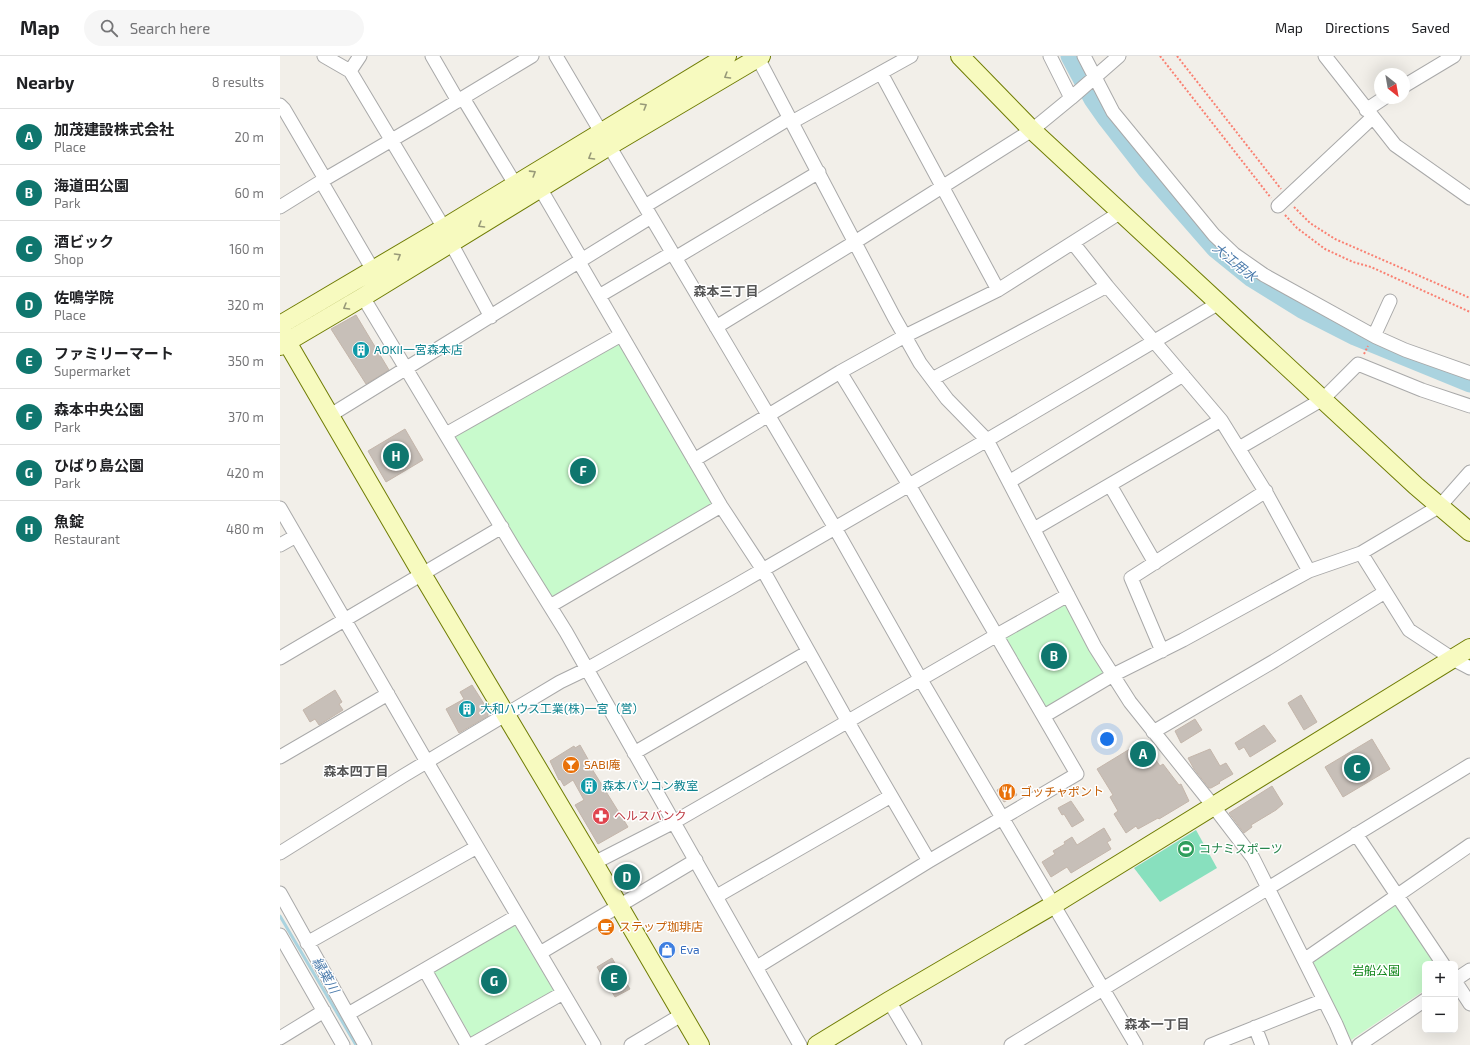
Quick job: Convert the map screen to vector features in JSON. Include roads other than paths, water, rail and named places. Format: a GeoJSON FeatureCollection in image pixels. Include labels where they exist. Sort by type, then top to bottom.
{"type":"FeatureCollection","features":[{"type":"Feature","properties":{"kind":"street"},"geometry":{"type":"LineString","coordinates":[[324,56],[350,71],[448,236],[491,317]]}},
{"type":"Feature","properties":{"kind":"street"},"geometry":{"type":"LineString","coordinates":[[350,71],[360,56]]}},
{"type":"Feature","properties":{"kind":"street"},"geometry":{"type":"LineString","coordinates":[[432,56],[516,184]]}},
{"type":"Feature","properties":{"kind":"street"},"geometry":{"type":"LineString","coordinates":[[280,207],[532,56]]}},
{"type":"Feature","properties":{"kind":"street"},"geometry":{"type":"LineString","coordinates":[[556,56],[835,528],[921,680],[1136,1045]]}},
{"type":"Feature","properties":{"kind":"street"},"geometry":{"type":"LineString","coordinates":[[280,325],[373,270],[448,236],[540,188],[605,139],[726,56]]}},
{"type":"Feature","properties":{"kind":"street"},"geometry":{"type":"LineString","coordinates":[[645,206],[791,120],[911,56]]}},
{"type":"Feature","properties":{"kind":"street"},"geometry":{"type":"LineString","coordinates":[[960,56],[1032,130],[1323,399],[1470,532]]}},
{"type":"Feature","properties":{"kind":"street"},"geometry":{"type":"LineString","coordinates":[[1050,56],[1074,96]]}},
{"type":"Feature","properties":{"kind":"street"},"geometry":{"type":"LineString","coordinates":[[1084,56],[1093,79],[1113,112],[1214,235],[1229,249],[1264,275],[1371,341],[1405,350],[1470,374]]}},
{"type":"Feature","properties":{"kind":"street"},"geometry":{"type":"LineString","coordinates":[[716,327],[855,242],[1032,130],[1074,96],[1119,56]]}},
{"type":"Feature","properties":{"kind":"street"},"geometry":{"type":"LineString","coordinates":[[1325,56],[1395,145],[1470,198]]}},
{"type":"Feature","properties":{"kind":"street"},"geometry":{"type":"LineString","coordinates":[[1410,82],[1454,56]]}},
{"type":"Feature","properties":{"kind":"street"},"geometry":{"type":"LineString","coordinates":[[700,1045],[330,416],[282,339],[363,297],[448,236],[516,184],[605,139],[759,57],[920,363],[947,399],[987,440],[1095,647],[1130,702],[1253,858],[1345,1045]]}},
{"type":"Feature","properties":{"kind":"street"},"geometry":{"type":"LineString","coordinates":[[881,73],[998,290]]}},
{"type":"Feature","properties":{"kind":"street"},"geometry":{"type":"LineString","coordinates":[[1283,202],[1379,104]]}},
{"type":"Feature","properties":{"kind":"street"},"geometry":{"type":"LineString","coordinates":[[281,108],[373,270]]}},
{"type":"Feature","properties":{"kind":"street"},"geometry":{"type":"LineString","coordinates":[[598,296],[674,255],[819,172]]}},
{"type":"Feature","properties":{"kind":"street"},"geometry":{"type":"LineString","coordinates":[[540,188],[581,261],[598,296],[721,506],[763,570],[808,652],[929,861]]}},
{"type":"Feature","properties":{"kind":"street"},"geometry":{"type":"LineString","coordinates":[[694,460],[840,372],[905,336],[998,290],[1121,212]]}},
{"type":"Feature","properties":{"kind":"street"},"geometry":{"type":"LineString","coordinates":[[330,416],[651,217]]}},
{"type":"Feature","properties":{"kind":"street"},"geometry":{"type":"LineString","coordinates":[[1073,243],[1107,286],[1221,420],[1266,492],[1309,571]]}},
{"type":"Feature","properties":{"kind":"street"},"geometry":{"type":"LineString","coordinates":[[932,379],[1107,286]]}},
{"type":"Feature","properties":{"kind":"street"},"geometry":{"type":"LineString","coordinates":[[363,297],[587,669],[717,896],[800,1045]]}},
{"type":"Feature","properties":{"kind":"street"},"geometry":{"type":"LineString","coordinates":[[1371,341],[1390,301]]}},
{"type":"Feature","properties":{"kind":"street"},"geometry":{"type":"LineString","coordinates":[[280,853],[560,682],[587,669],[763,570],[1219,303]]}},
{"type":"Feature","properties":{"kind":"street"},"geometry":{"type":"LineString","coordinates":[[446,434],[621,335]]}},
{"type":"Feature","properties":{"kind":"street"},"geometry":{"type":"LineString","coordinates":[[1239,448],[1323,399],[1358,364],[1422,390],[1470,406]]}},
{"type":"Feature","properties":{"kind":"street"},"geometry":{"type":"LineString","coordinates":[[757,967],[929,861],[1077,774],[909,485],[840,372]]}},
{"type":"Feature","properties":{"kind":"street"},"geometry":{"type":"LineString","coordinates":[[1009,482],[1183,375]]}},
{"type":"Feature","properties":{"kind":"street"},"geometry":{"type":"LineString","coordinates":[[1034,529],[1221,420]]}},
{"type":"Feature","properties":{"kind":"street"},"geometry":{"type":"LineString","coordinates":[[1044,716],[1113,675],[1162,651],[1309,571],[1361,553],[1440,506],[1470,472]]}},
{"type":"Feature","properties":{"kind":"street"},"geometry":{"type":"LineString","coordinates":[[1110,485],[1155,563]]}},
{"type":"Feature","properties":{"kind":"street"},"geometry":{"type":"LineString","coordinates":[[1162,651],[1131,578],[1266,492]]}},
{"type":"Feature","properties":{"kind":"street"},"geometry":{"type":"LineString","coordinates":[[550,606],[721,506]]}},
{"type":"Feature","properties":{"kind":"street"},"geometry":{"type":"LineString","coordinates":[[280,508],[427,762],[594,1045]]}},
{"type":"Feature","properties":{"kind":"street"},"geometry":{"type":"LineString","coordinates":[[280,658],[502,527]]}},
{"type":"Feature","properties":{"kind":"street"},"geometry":{"type":"LineString","coordinates":[[280,545],[296,536]]}},
{"type":"Feature","properties":{"kind":"street"},"geometry":{"type":"LineString","coordinates":[[1361,553],[1409,630],[1453,659],[1470,668]]}},
{"type":"Feature","properties":{"kind":"street"},"geometry":{"type":"LineString","coordinates":[[1153,732],[1274,661],[1385,592]]}},
{"type":"Feature","properties":{"kind":"street"},"geometry":{"type":"LineString","coordinates":[[594,863],[674,822],[1068,596]]}},
{"type":"Feature","properties":{"kind":"street"},"geometry":{"type":"LineString","coordinates":[[817,1045],[1053,905],[1470,648]]}},
{"type":"Feature","properties":{"kind":"street"},"geometry":{"type":"LineString","coordinates":[[634,753],[808,652]]}},
{"type":"Feature","properties":{"kind":"street"},"geometry":{"type":"LineString","coordinates":[[280,757],[388,694]]}},
{"type":"Feature","properties":{"kind":"street"},"geometry":{"type":"LineString","coordinates":[[1011,1045],[1470,765]]}},
{"type":"Feature","properties":{"kind":"street"},"geometry":{"type":"LineString","coordinates":[[717,896],[891,796]]}},
{"type":"Feature","properties":{"kind":"street"},"geometry":{"type":"LineString","coordinates":[[1356,834],[1441,961]]}},
{"type":"Feature","properties":{"kind":"street"},"geometry":{"type":"LineString","coordinates":[[1304,960],[1470,845]]}},
{"type":"Feature","properties":{"kind":"street"},"geometry":{"type":"LineString","coordinates":[[307,943],[477,847]]}},
{"type":"Feature","properties":{"kind":"street"},"geometry":{"type":"LineString","coordinates":[[540,953],[618,905],[696,860]]}},
{"type":"Feature","properties":{"kind":"street"},"geometry":{"type":"LineString","coordinates":[[280,893],[365,1045]]}},
{"type":"Feature","properties":{"kind":"street"},"geometry":{"type":"LineString","coordinates":[[348,1014],[518,916]]}},
{"type":"Feature","properties":{"kind":"street"},"geometry":{"type":"LineString","coordinates":[[280,935],[343,1045]]}},
{"type":"Feature","properties":{"kind":"street"},"geometry":{"type":"LineString","coordinates":[[424,970],[467,1045]]}},
{"type":"Feature","properties":{"kind":"street"},"geometry":{"type":"LineString","coordinates":[[1458,979],[1470,970]]}},
{"type":"Feature","properties":{"kind":"street"},"geometry":{"type":"LineString","coordinates":[[1458,986],[1470,1004]]}},
{"type":"Feature","properties":{"kind":"street"},"geometry":{"type":"LineString","coordinates":[[471,1045],[563,993]]}},
{"type":"Feature","properties":{"kind":"street"},"geometry":{"type":"LineString","coordinates":[[1211,1045],[1324,1000]]}},
{"type":"Feature","properties":{"kind":"street"},"geometry":{"type":"LineString","coordinates":[[889,1001],[915,1045]]}},
{"type":"Feature","properties":{"kind":"street"},"geometry":{"type":"LineString","coordinates":[[1359,1045],[1422,1002]]}},
{"type":"Feature","properties":{"kind":"street"},"geometry":{"type":"LineString","coordinates":[[280,1038],[324,1012]]}},
{"type":"Feature","properties":{"kind":"street"},"geometry":{"type":"LineString","coordinates":[[631,1045],[682,1014]]}},
{"type":"Feature","properties":{"kind":"street"},"geometry":{"type":"LineString","coordinates":[[1255,1027],[1262,1045]]}},
{"type":"Feature","properties":{"kind":"waterway","name":"大江用水"},"geometry":{"type":"LineString","coordinates":[[1070,56],[1093,99],[1107,119],[1146,169],[1215,248],[1252,278],[1302,309],[1355,336],[1470,383]]}},
{"type":"Feature","properties":{"kind":"waterway","name":"縁葉川"},"geometry":{"type":"LineString","coordinates":[[280,916],[356,1045]]}},
{"type":"Feature","properties":{"kind":"place","name":"AOKII一宮森本店"},"geometry":{"type":"Point","coordinates":[361,350]}},
{"type":"Feature","properties":{"kind":"place","name":"魚錠"},"geometry":{"type":"Point","coordinates":[396,456]}},
{"type":"Feature","properties":{"kind":"place","name":"森本中央公園"},"geometry":{"type":"Point","coordinates":[583,471]}},
{"type":"Feature","properties":{"kind":"place","name":"海道田公園"},"geometry":{"type":"Point","coordinates":[1054,656]}},
{"type":"Feature","properties":{"kind":"place","name":"大和ハウス工業(株)一宮（営）"},"geometry":{"type":"Point","coordinates":[467,709]}},
{"type":"Feature","properties":{"kind":"place","name":"加茂建設株式会社"},"geometry":{"type":"Point","coordinates":[1143,754]}},
{"type":"Feature","properties":{"kind":"place","name":"SABI庵"},"geometry":{"type":"Point","coordinates":[571,765]}},
{"type":"Feature","properties":{"kind":"place","name":"酒ビック"},"geometry":{"type":"Point","coordinates":[1357,768]}},
{"type":"Feature","properties":{"kind":"place","name":"森本パソコン教室"},"geometry":{"type":"Point","coordinates":[589,786]}},
{"type":"Feature","properties":{"kind":"place","name":"ゴッチャポント"},"geometry":{"type":"Point","coordinates":[1007,792]}},
{"type":"Feature","properties":{"kind":"place","name":"ヘルスバンク"},"geometry":{"type":"Point","coordinates":[601,816]}},
{"type":"Feature","properties":{"kind":"place","name":"コナミスポーツ"},"geometry":{"type":"Point","coordinates":[1186,849]}},
{"type":"Feature","properties":{"kind":"place","name":"佐鳴学院"},"geometry":{"type":"Point","coordinates":[627,877]}},
{"type":"Feature","properties":{"kind":"place","name":"ステップ珈琲店"},"geometry":{"type":"Point","coordinates":[606,927]}},
{"type":"Feature","properties":{"kind":"place","name":"Eva"},"geometry":{"type":"Point","coordinates":[667,950]}},
{"type":"Feature","properties":{"kind":"place","name":"ファミリーマート"},"geometry":{"type":"Point","coordinates":[614,978]}},
{"type":"Feature","properties":{"kind":"place","name":"ひばり島公園"},"geometry":{"type":"Point","coordinates":[494,981]}},
{"type":"Feature","properties":{"kind":"district","name":"森本三丁目"},"geometry":{"type":"Point","coordinates":[726,291]}},
{"type":"Feature","properties":{"kind":"district","name":"森本四丁目"},"geometry":{"type":"Point","coordinates":[356,771]}},
{"type":"Feature","properties":{"kind":"district","name":"森本一丁目"},"geometry":{"type":"Point","coordinates":[1157,1024]}},
{"type":"Feature","properties":{"kind":"park label","name":"岩船公園"},"geometry":{"type":"Point","coordinates":[1376,971]}}]}
